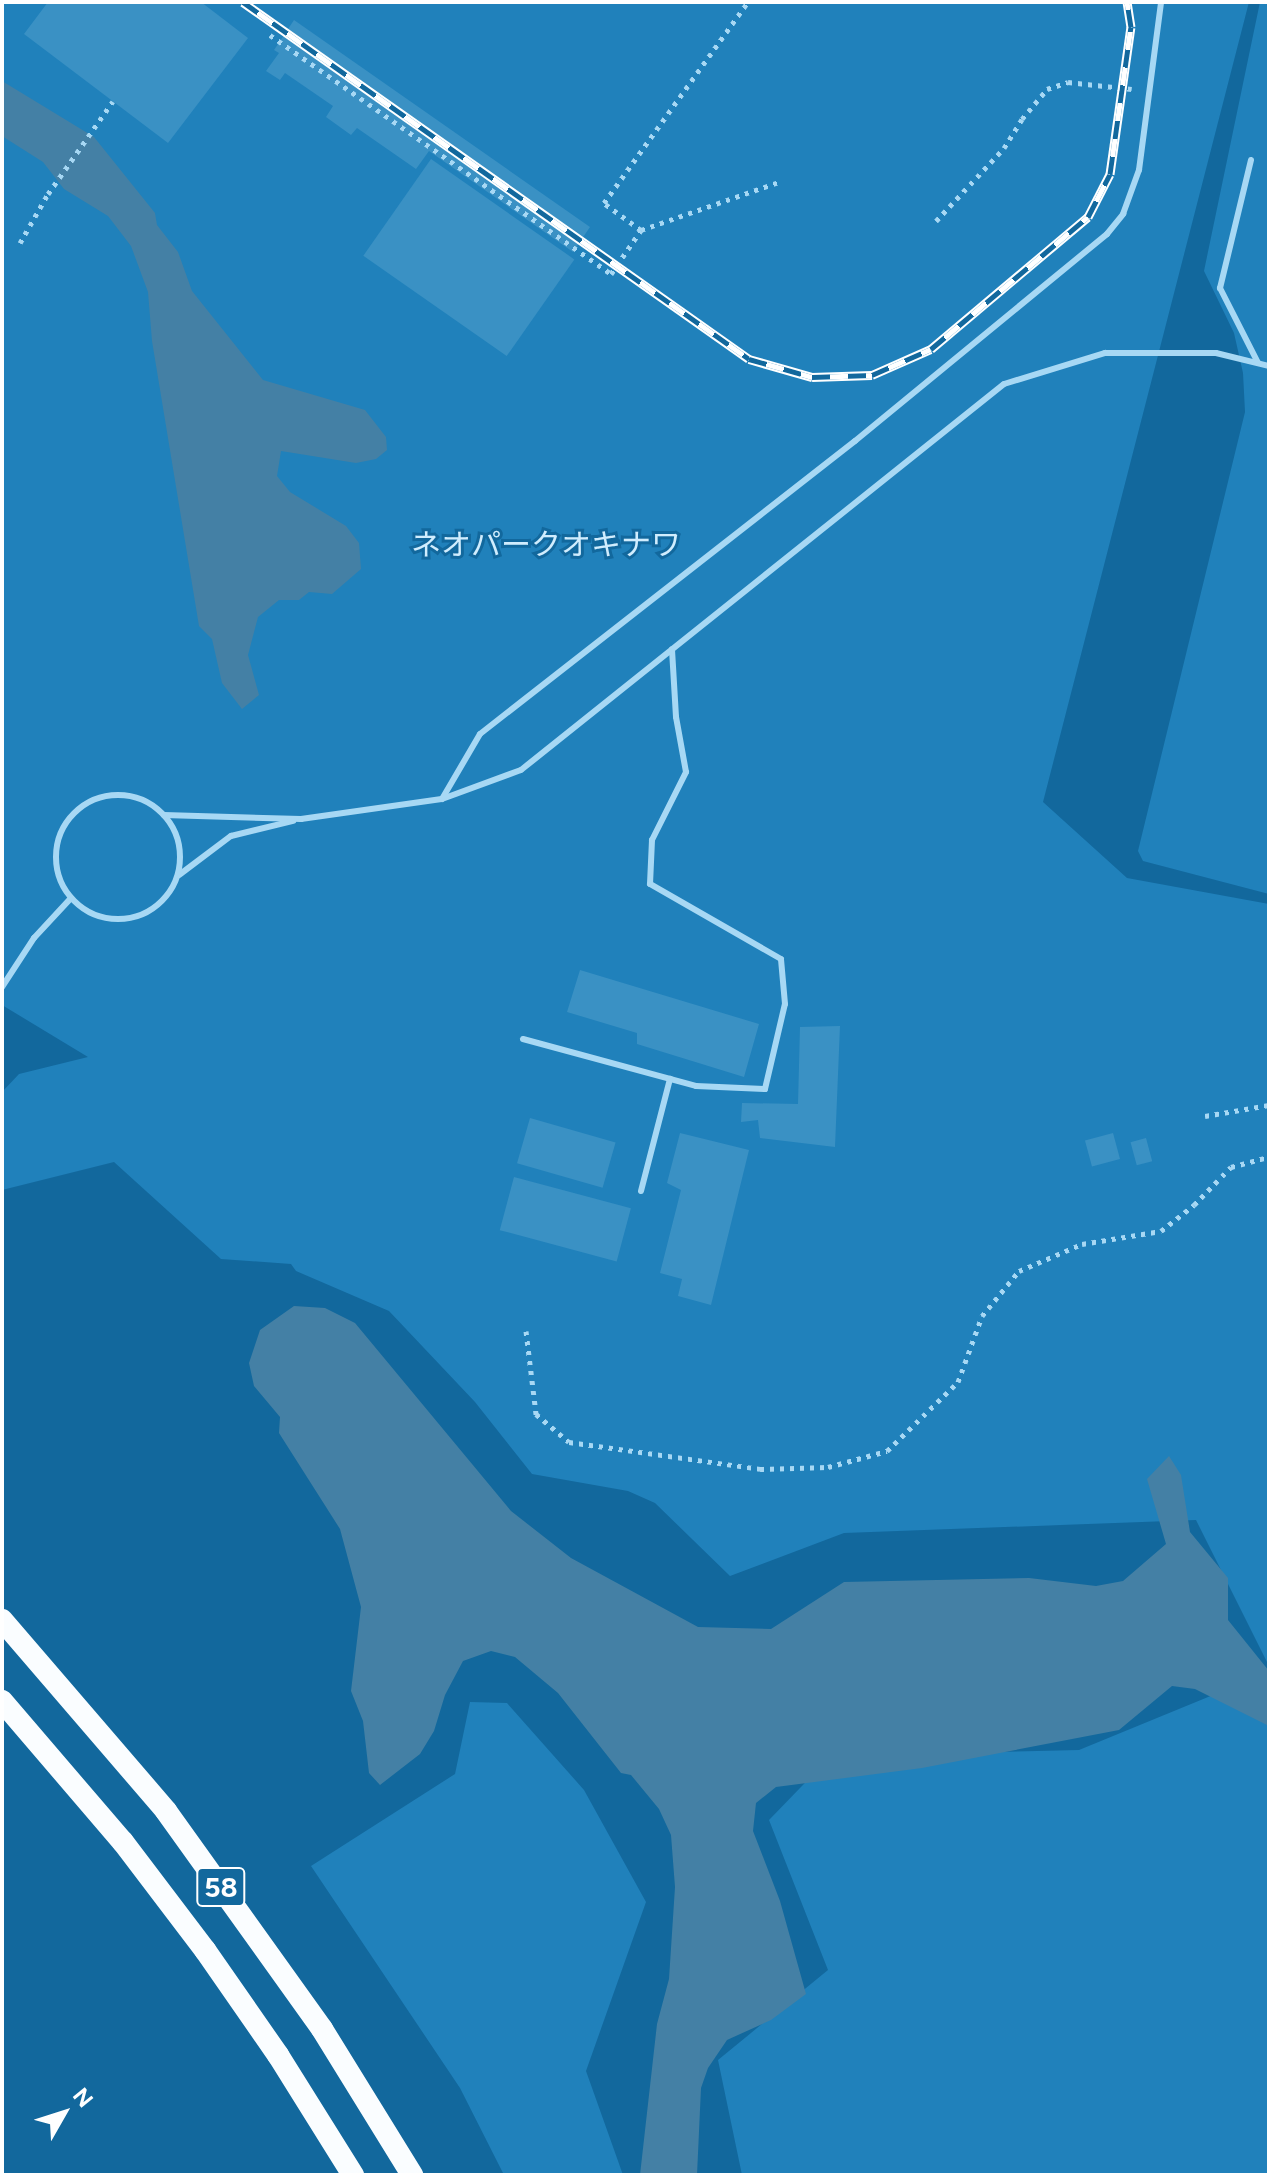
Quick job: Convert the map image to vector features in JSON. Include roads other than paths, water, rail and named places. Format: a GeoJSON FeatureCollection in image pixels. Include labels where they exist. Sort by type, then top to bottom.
{"type":"FeatureCollection","features":[{"type":"Feature","properties":{"kind":"highway","name":"58"},"geometry":{"type":"LineString","coordinates":[[2,1620],[166,1811],[322,2029],[412,2175]]}},
{"type":"Feature","properties":{"kind":"highway","name":"58"},"geometry":{"type":"LineString","coordinates":[[2,1701],[123,1842],[205,1950],[278,2055],[353,2175]]}},
{"type":"Feature","properties":{"kind":"lane"},"geometry":{"type":"LineString","coordinates":[[442,799],[480,734],[855,441],[1107,234],[1123,214],[1139,170],[1161,2]]}},
{"type":"Feature","properties":{"kind":"lane"},"geometry":{"type":"LineString","coordinates":[[1251,160],[1220,288],[1258,363]]}},
{"type":"Feature","properties":{"kind":"lane"},"geometry":{"type":"LineString","coordinates":[[176,878],[180,850],[164,815],[146,802],[126,795],[104,796],[84,804],[69,819],[58,837],[55,859],[60,880],[71,898],[96,915],[124,920],[160,904],[176,878],[231,836],[301,819],[442,799],[521,770],[1004,384],[1105,353],[1216,353],[1269,366]]}},
{"type":"Feature","properties":{"kind":"lane"},"geometry":{"type":"LineString","coordinates":[[523,1039],[696,1086],[765,1089],[785,1004],[781,959],[650,884],[652,840],[686,772],[676,717],[672,649]]}},
{"type":"Feature","properties":{"kind":"lane"},"geometry":{"type":"LineString","coordinates":[[164,815],[301,819]]}},
{"type":"Feature","properties":{"kind":"lane"},"geometry":{"type":"LineString","coordinates":[[2,987],[34,938],[71,898]]}},
{"type":"Feature","properties":{"kind":"lane"},"geometry":{"type":"LineString","coordinates":[[641,1191],[670,1079]]}},
{"type":"Feature","properties":{"kind":"railway"},"geometry":{"type":"LineString","coordinates":[[243,2],[749,359],[812,377],[872,375],[931,349],[1088,217],[1110,174],[1131,27],[1127,2]]}},
{"type":"Feature","properties":{"kind":"park label","name":"ネオパークオキナワ"},"geometry":{"type":"Point","coordinates":[546,545]}}]}
